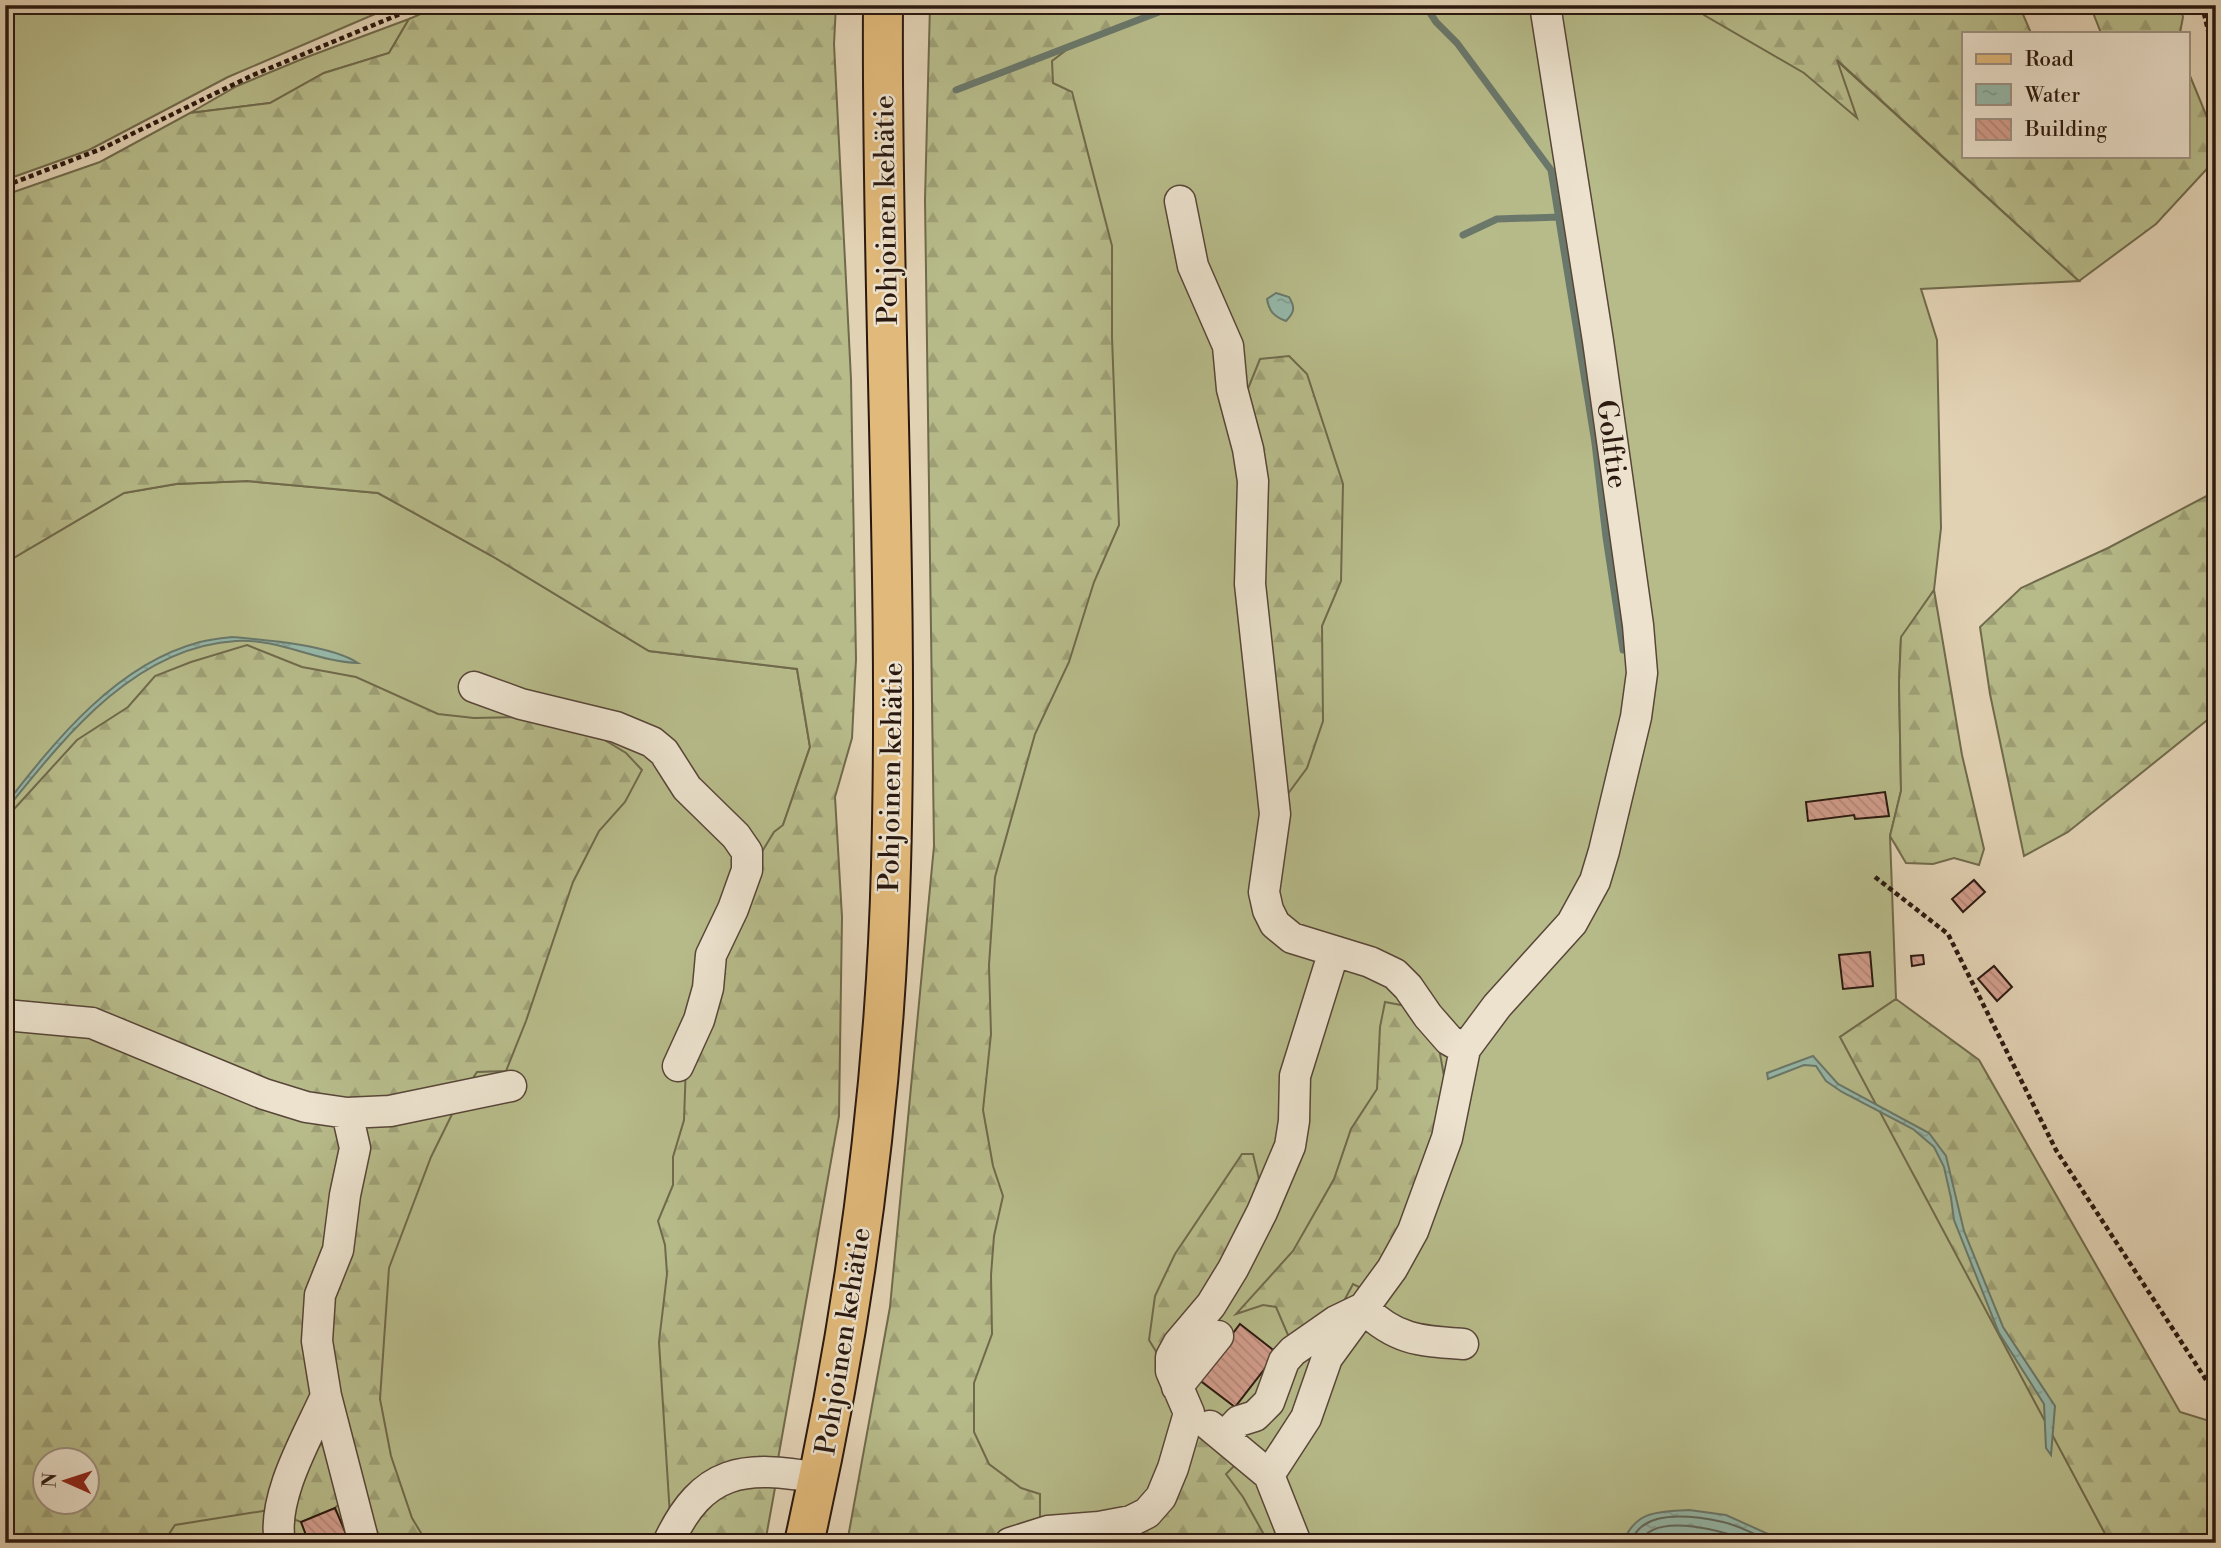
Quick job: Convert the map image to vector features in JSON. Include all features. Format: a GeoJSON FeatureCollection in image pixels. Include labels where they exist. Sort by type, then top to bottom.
{"type":"FeatureCollection","features":[{"type":"Feature","properties":{"kind":"main road","name":"Pohjoinen kehätie"},"geometry":{"type":"LineString","coordinates":[[804,1543],[843,1356],[866,1189],[880,1050],[891,870],[892,696],[883,5]]}},
{"type":"Feature","properties":{"kind":"street","name":"Golftie"},"geometry":{"type":"LineString","coordinates":[[1465,1049],[1497,1006],[1572,923],[1595,881],[1605,851],[1636,718],[1642,673],[1638,625],[1598,341],[1545,5]]}},
{"type":"Feature","properties":{"kind":"street"},"geometry":{"type":"LineString","coordinates":[[1180,201],[1192,266],[1228,346],[1232,389],[1254,481],[1250,584],[1275,814],[1264,892],[1268,910],[1275,924],[1292,938],[1370,962],[1395,974],[1408,986],[1428,1016],[1449,1040],[1465,1049],[1447,1138],[1413,1231],[1392,1269],[1327,1358],[1306,1418],[1269,1475]]}},
{"type":"Feature","properties":{"kind":"street"},"geometry":{"type":"LineString","coordinates":[[474,687],[521,704],[625,730],[652,742],[664,752],[687,788],[736,836],[747,852],[747,870],[711,955],[708,988],[699,1020],[678,1066]]}},
{"type":"Feature","properties":{"kind":"street"},"geometry":{"type":"LineString","coordinates":[[1296,1543],[1269,1475],[1183,1400],[1171,1371],[1171,1357],[1178,1344],[1211,1305],[1233,1269],[1262,1212],[1290,1146],[1294,1121],[1295,1076],[1334,951]]}},
{"type":"Feature","properties":{"kind":"street"},"geometry":{"type":"LineString","coordinates":[[5,1015],[92,1023],[264,1094],[306,1107],[347,1113],[390,1111],[511,1086]]}},
{"type":"Feature","properties":{"kind":"street"},"geometry":{"type":"LineString","coordinates":[[347,1113],[355,1148],[345,1195],[338,1250],[320,1295],[317,1341],[326,1396],[364,1543]]}},
{"type":"Feature","properties":{"kind":"street"},"geometry":{"type":"LineString","coordinates":[[1363,1308],[1378,1322],[1406,1337],[1463,1344]]}},
{"type":"Feature","properties":{"kind":"street"},"geometry":{"type":"LineString","coordinates":[[1224,1437],[1239,1421],[1255,1416],[1269,1402],[1284,1362],[1293,1351],[1336,1321],[1363,1308]]}},
{"type":"Feature","properties":{"kind":"street"},"geometry":{"type":"LineString","coordinates":[[1010,1543],[1048,1531],[1096,1538],[1147,1513],[1161,1497],[1173,1468],[1183,1400],[1218,1336]]}},
{"type":"Feature","properties":{"kind":"street"},"geometry":{"type":"LineString","coordinates":[[280,1543],[277,1528],[282,1497],[326,1396]]}},
{"type":"Feature","properties":{"kind":"street"},"geometry":{"type":"LineString","coordinates":[[668,1543],[696,1497],[726,1478],[749,1472],[778,1471],[819,1478]]}},
{"type":"Feature","properties":{"kind":"path"},"geometry":{"type":"LineString","coordinates":[[5,187],[101,149],[253,75],[422,5]]}},
{"type":"Feature","properties":{"kind":"path"},"geometry":{"type":"LineString","coordinates":[[2202,5],[2216,64]]}},
{"type":"Feature","properties":{"kind":"path"},"geometry":{"type":"LineString","coordinates":[[1875,877],[1948,934],[2056,1150],[2216,1395]]}},
{"type":"Feature","properties":{"kind":"green space"},"geometry":{"type":"Polygon","coordinates":[[[5,5],[396,5],[228,77],[89,150],[5,180],[5,5]]]}},
{"type":"Feature","properties":{"kind":"green space"},"geometry":{"type":"Polygon","coordinates":[[[441,5],[836,5],[834,44],[851,379],[856,659],[852,738],[835,797],[842,917],[839,1116],[778,1459],[670,1516],[659,1342],[667,1274],[665,1245],[658,1221],[673,1185],[673,1157],[684,1120],[686,1064],[749,873],[774,832],[783,825],[810,747],[797,669],[649,651],[492,556],[378,493],[247,481],[176,484],[124,493],[5,563],[5,195],[100,162],[190,113],[270,103],[324,73],[389,53],[409,19],[441,5]]]}},
{"type":"Feature","properties":{"kind":"green space"},"geometry":{"type":"Polygon","coordinates":[[[930,5],[1177,5],[1073,45],[1052,61],[1053,83],[1072,92],[1112,246],[1112,337],[1119,525],[1094,582],[1069,662],[1035,734],[995,877],[989,965],[991,1034],[983,1110],[993,1166],[1003,1196],[994,1236],[991,1275],[992,1334],[974,1383],[974,1432],[989,1464],[1021,1488],[1040,1494],[1040,1524],[991,1543],[847,1543],[890,1307],[934,846],[925,200],[930,5]]]}},
{"type":"Feature","properties":{"kind":"green space"},"geometry":{"type":"Polygon","coordinates":[[[1177,5],[1788,5],[1835,59],[2079,281],[1921,289],[1937,340],[1941,528],[1934,590],[1901,638],[1901,791],[1890,836],[1896,999],[1840,1037],[1935,1136],[2053,1435],[2110,1543],[897,1543],[1041,58],[1177,5]]]}},
{"type":"Feature","properties":{"kind":"green space"},"geometry":{"type":"Polygon","coordinates":[[[1698,5],[2019,5],[2031,32],[1962,32],[1962,158],[2190,158],[2190,76],[2216,139],[2216,159],[2156,224],[2079,281],[1837,60],[1857,118],[1804,73],[1704,15],[1698,5]]]}},
{"type":"Feature","properties":{"kind":"green space"},"geometry":{"type":"Polygon","coordinates":[[[2090,5],[2180,5],[2183,17],[2180,32],[2101,32],[2090,5]]]}},
{"type":"Feature","properties":{"kind":"green space"},"geometry":{"type":"Polygon","coordinates":[[[409,19],[389,53],[324,73],[270,103],[190,113],[237,86],[409,19]]]}},
{"type":"Feature","properties":{"kind":"green space"},"geometry":{"type":"Polygon","coordinates":[[[1289,356],[1307,374],[1343,484],[1341,581],[1322,626],[1323,721],[1307,768],[1284,799],[1243,401],[1260,359],[1289,356]]]}},
{"type":"Feature","properties":{"kind":"green space"},"geometry":{"type":"Polygon","coordinates":[[[247,481],[378,493],[492,556],[649,651],[797,669],[810,747],[783,825],[702,1543],[5,1543],[5,563],[124,493],[176,484],[247,481]]]}},
{"type":"Feature","properties":{"kind":"green space"},"geometry":{"type":"Polygon","coordinates":[[[2216,491],[2216,713],[2068,832],[2024,856],[1990,694],[1980,627],[2021,588],[2108,548],[2216,491]]]}},
{"type":"Feature","properties":{"kind":"green space"},"geometry":{"type":"Polygon","coordinates":[[[1934,590],[1962,755],[1984,849],[1979,865],[1954,858],[1933,864],[1906,863],[1890,836],[1901,791],[1901,637],[1934,590]]]}},
{"type":"Feature","properties":{"kind":"green space"},"geometry":{"type":"Polygon","coordinates":[[[247,645],[302,667],[356,677],[438,714],[474,718],[518,717],[593,733],[626,753],[642,770],[625,802],[599,831],[573,882],[526,1021],[506,1071],[477,1072],[461,1096],[431,1157],[389,1268],[380,1399],[391,1456],[412,1518],[427,1543],[371,1543],[356,1487],[335,1508],[301,1522],[269,1510],[175,1525],[163,1543],[5,1543],[5,819],[77,740],[128,707],[155,676],[247,645]]]}},
{"type":"Feature","properties":{"kind":"green space"},"geometry":{"type":"Polygon","coordinates":[[[1896,999],[1979,1060],[2180,1412],[2216,1423],[2216,1543],[2110,1543],[1840,1037],[1896,999]]]}},
{"type":"Feature","properties":{"kind":"green space"},"geometry":{"type":"Polygon","coordinates":[[[1385,1002],[1406,1006],[1437,1037],[1444,1076],[1445,1110],[1425,1177],[1367,1291],[1353,1284],[1337,1314],[1291,1342],[1276,1307],[1263,1305],[1236,1314],[1293,1251],[1334,1179],[1351,1129],[1377,1089],[1380,1027],[1385,1002]]]}},
{"type":"Feature","properties":{"kind":"green space"},"geometry":{"type":"Polygon","coordinates":[[[1242,1154],[1253,1154],[1263,1196],[1165,1366],[1149,1340],[1155,1296],[1175,1254],[1242,1154]]]}},
{"type":"Feature","properties":{"kind":"green space"},"geometry":{"type":"Polygon","coordinates":[[[1196,1432],[1239,1461],[1226,1474],[1243,1497],[1267,1540],[1285,1533],[1290,1543],[1117,1543],[1104,1534],[1131,1528],[1196,1432]]]}},
{"type":"Feature","properties":{"kind":"green space"},"geometry":{"type":"Polygon","coordinates":[[[749,1481],[775,1488],[765,1543],[677,1543],[716,1490],[749,1481]]]}},
{"type":"Feature","properties":{"kind":"water"},"geometry":{"type":"Polygon","coordinates":[[[1276,293],[1289,297],[1292,304],[1292,312],[1286,321],[1276,316],[1269,307],[1267,299],[1276,293]]]}},
{"type":"Feature","properties":{"kind":"water"},"geometry":{"type":"Polygon","coordinates":[[[232,637],[315,648],[358,663],[328,659],[252,641],[199,647],[165,660],[134,678],[104,701],[52,754],[5,811],[5,805],[45,755],[90,707],[115,686],[170,653],[204,641],[232,637]]]}},
{"type":"Feature","properties":{"kind":"water"},"geometry":{"type":"Polygon","coordinates":[[[1813,1056],[1838,1084],[1929,1133],[1946,1156],[1964,1231],[2003,1327],[2055,1406],[2051,1455],[2046,1448],[2044,1404],[1999,1333],[1954,1220],[1944,1167],[1934,1147],[1913,1129],[1842,1092],[1826,1081],[1816,1066],[1804,1065],[1768,1079],[1767,1073],[1813,1056]]]}},
{"type":"Feature","properties":{"kind":"water"},"geometry":{"type":"Polygon","coordinates":[[[1689,1510],[1726,1515],[1788,1543],[1625,1543],[1629,1530],[1642,1518],[1659,1512],[1689,1510]]]}},
{"type":"Feature","properties":{"kind":"building"},"geometry":{"type":"Polygon","coordinates":[[[1885,792],[1889,816],[1855,819],[1854,815],[1808,821],[1806,802],[1885,792]]]}},
{"type":"Feature","properties":{"kind":"building"},"geometry":{"type":"Polygon","coordinates":[[[1974,880],[1985,892],[1963,912],[1952,899],[1974,880]]]}},
{"type":"Feature","properties":{"kind":"building"},"geometry":{"type":"Polygon","coordinates":[[[1870,952],[1873,986],[1843,989],[1839,955],[1870,952]]]}},
{"type":"Feature","properties":{"kind":"building"},"geometry":{"type":"Polygon","coordinates":[[[1923,955],[1924,964],[1912,966],[1911,956],[1923,955]]]}},
{"type":"Feature","properties":{"kind":"building"},"geometry":{"type":"Polygon","coordinates":[[[1994,966],[2012,987],[1997,1001],[1978,979],[1994,966]]]}},
{"type":"Feature","properties":{"kind":"building"},"geometry":{"type":"Polygon","coordinates":[[[1240,1324],[1277,1353],[1235,1407],[1198,1379],[1240,1324]]]}},
{"type":"Feature","properties":{"kind":"building"},"geometry":{"type":"Polygon","coordinates":[[[335,1508],[350,1543],[309,1543],[301,1522],[335,1508]]]}},
{"type":"Feature","properties":{"kind":"waterway"},"geometry":{"type":"LineString","coordinates":[[956,90],[1177,5]]}},
{"type":"Feature","properties":{"kind":"waterway"},"geometry":{"type":"LineString","coordinates":[[1425,5],[1436,22],[1457,43],[1551,170],[1595,443],[1623,650]]}},
{"type":"Feature","properties":{"kind":"waterway"},"geometry":{"type":"LineString","coordinates":[[1463,235],[1497,219],[1560,217]]}}]}
